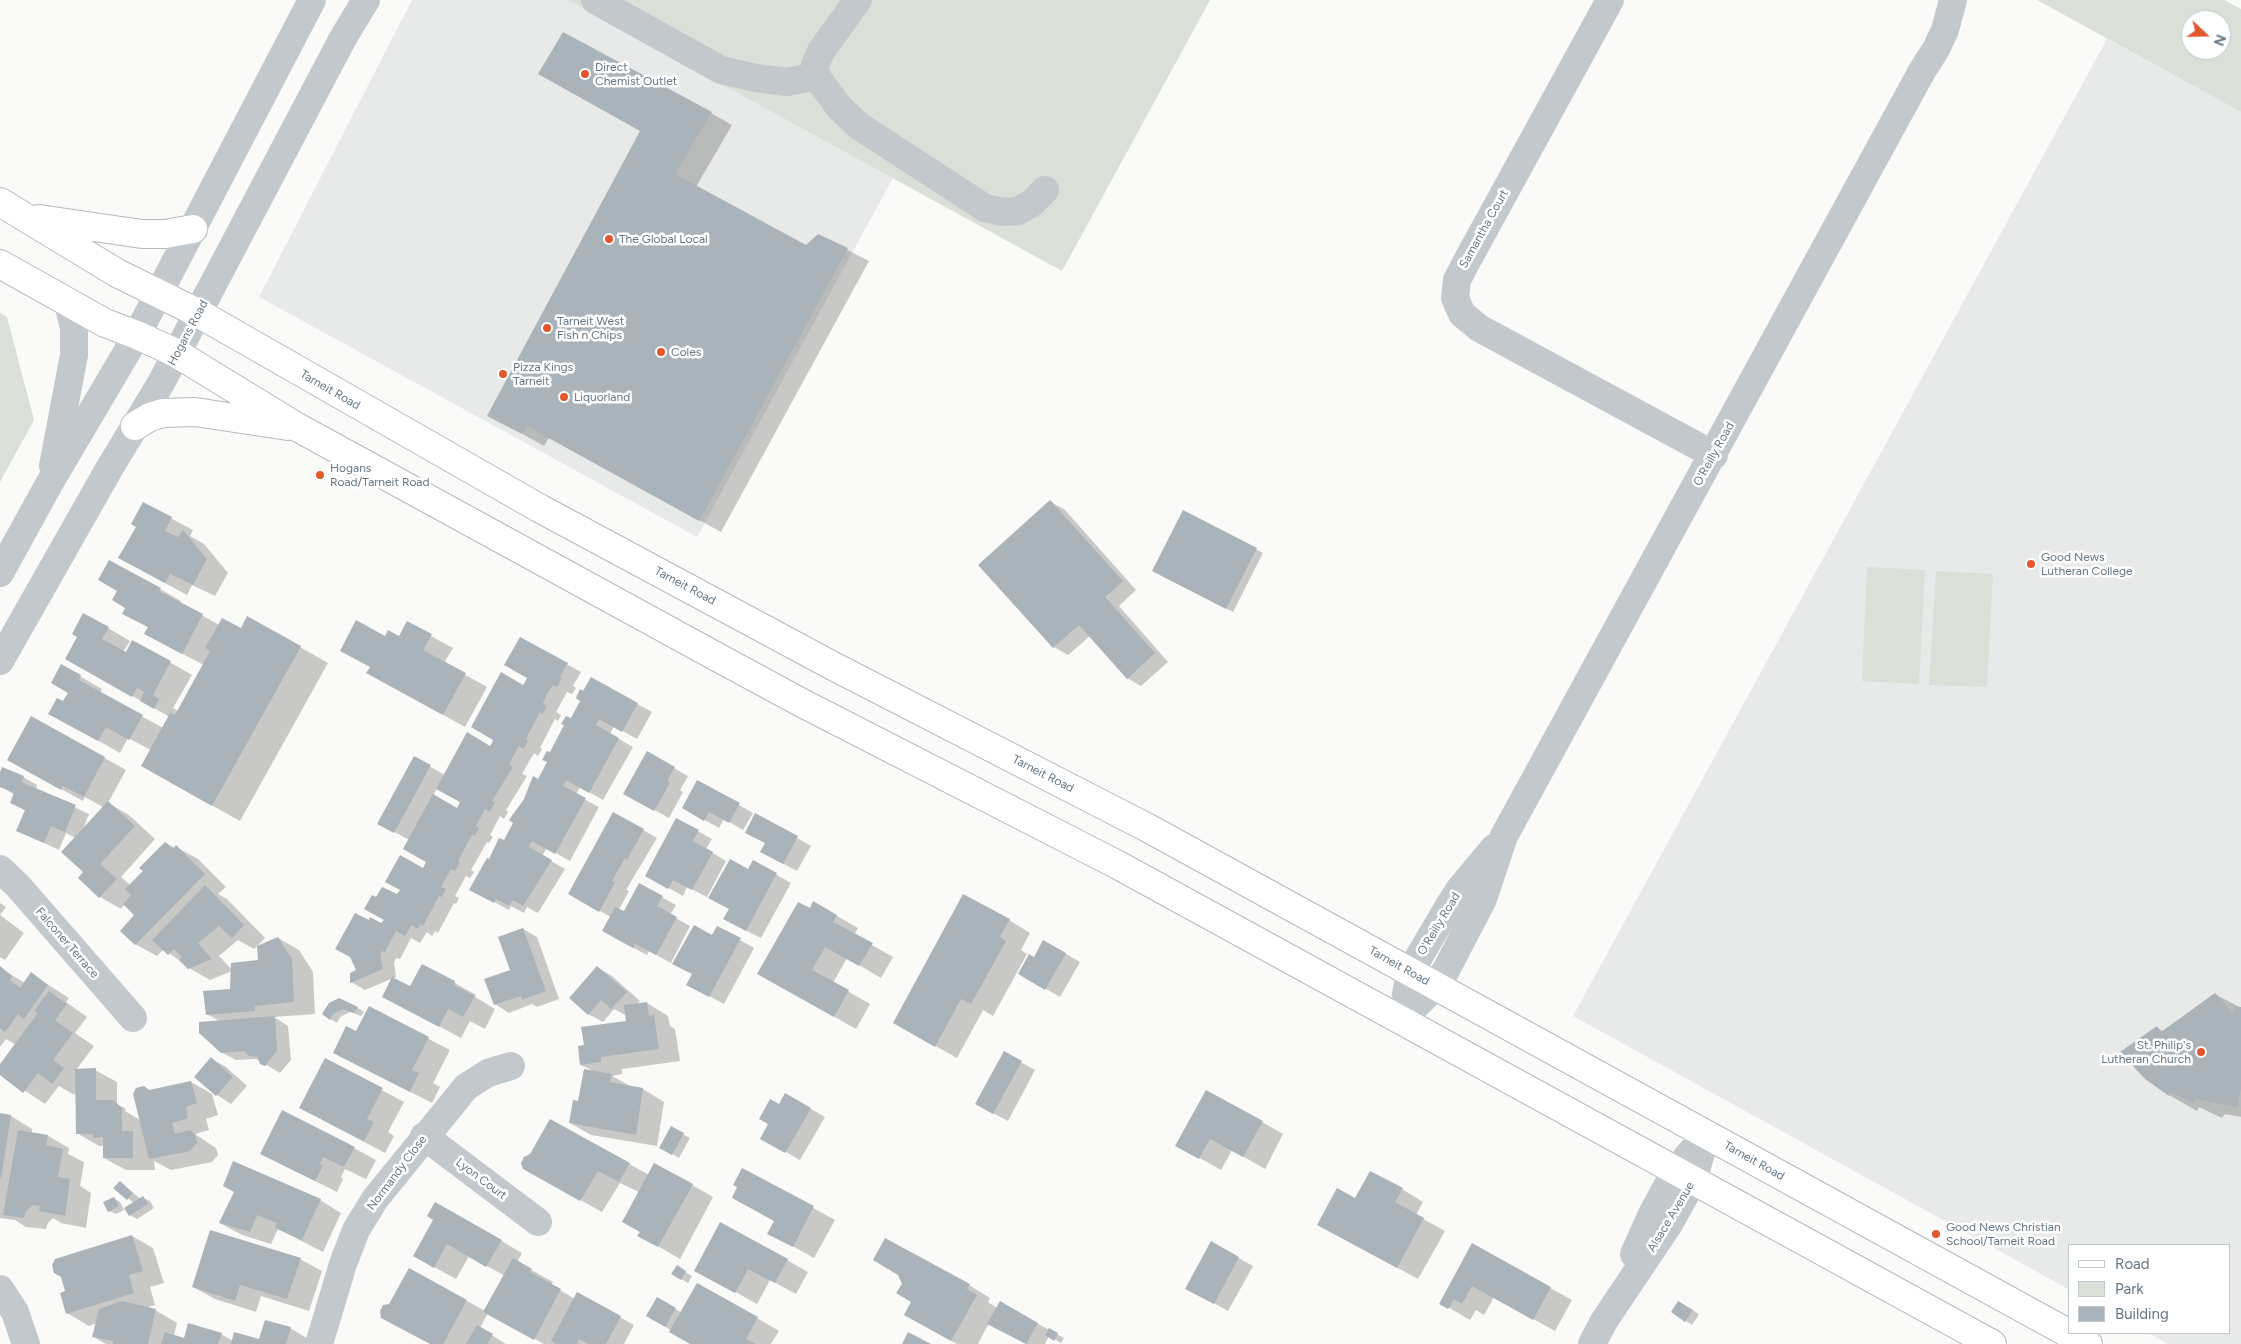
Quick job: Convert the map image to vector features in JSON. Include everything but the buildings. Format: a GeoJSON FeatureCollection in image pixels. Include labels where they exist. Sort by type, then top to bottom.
{"type":"FeatureCollection","features":[{"type":"Feature","properties":{"kind":"main road","name":"Tarneit Road"},"geometry":{"type":"LineString","coordinates":[[0,202],[117,273],[198,313],[410,436],[539,508],[833,666],[1148,828],[2068,1333]]}},
{"type":"Feature","properties":{"kind":"main road"},"geometry":{"type":"LineString","coordinates":[[28,218],[142,234],[165,234],[193,229]]}},
{"type":"Feature","properties":{"kind":"main road"},"geometry":{"type":"LineString","coordinates":[[0,264],[105,323],[137,334],[176,353],[297,427],[795,700],[1093,852],[1992,1344]]}},
{"type":"Feature","properties":{"kind":"main road"},"geometry":{"type":"LineString","coordinates":[[135,426],[150,417],[162,413],[195,412],[297,427]]}},
{"type":"Feature","properties":{"kind":"main road","name":"Tarneit Road"},"geometry":{"type":"LineString","coordinates":[[2070,1334],[2088,1344]]}},
{"type":"Feature","properties":{"kind":"street"},"geometry":{"type":"LineString","coordinates":[[0,574],[49,484],[137,334],[312,0]]}},
{"type":"Feature","properties":{"kind":"street"},"geometry":{"type":"LineString","coordinates":[[257,104],[305,49],[331,0]]}},
{"type":"Feature","properties":{"kind":"street","name":"Hogans Road"},"geometry":{"type":"LineString","coordinates":[[0,660],[109,469],[161,383],[366,0]]}},
{"type":"Feature","properties":{"kind":"street"},"geometry":{"type":"LineString","coordinates":[[595,0],[721,70],[756,78],[787,82],[816,76]]}},
{"type":"Feature","properties":{"kind":"street"},"geometry":{"type":"LineString","coordinates":[[631,0],[709,64]]}},
{"type":"Feature","properties":{"kind":"street"},"geometry":{"type":"LineString","coordinates":[[858,0],[821,51],[815,65],[816,76],[839,107],[859,126],[985,208],[1003,212],[1018,211],[1032,203],[1045,190]]}},
{"type":"Feature","properties":{"kind":"street","name":"Samantha Court"},"geometry":{"type":"LineString","coordinates":[[1610,0],[1457,280],[1455,298],[1462,314],[1479,328],[1714,455]]}},
{"type":"Feature","properties":{"kind":"street","name":"O'Reilly Road"},"geometry":{"type":"LineString","coordinates":[[1922,71],[1935,0]]}},
{"type":"Feature","properties":{"kind":"street","name":"O'Reilly Road"},"geometry":{"type":"LineString","coordinates":[[1401,1020],[1436,986],[1483,899],[1504,836],[1945,30],[1953,0]]}},
{"type":"Feature","properties":{"kind":"street"},"geometry":{"type":"LineString","coordinates":[[49,484],[74,355],[74,328],[68,303]]}},
{"type":"Feature","properties":{"kind":"street","name":"O'Reilly Road"},"geometry":{"type":"LineString","coordinates":[[1401,1020],[1410,972],[1459,890],[1504,836]]}},
{"type":"Feature","properties":{"kind":"street","name":"Falconer Terrace"},"geometry":{"type":"LineString","coordinates":[[0,869],[18,886],[133,1018]]}},
{"type":"Feature","properties":{"kind":"street","name":"Normandy Close"},"geometry":{"type":"LineString","coordinates":[[319,1344],[343,1264],[356,1230],[375,1198],[466,1087],[488,1073],[511,1066]]}},
{"type":"Feature","properties":{"kind":"street","name":"Alsace Avenue"},"geometry":{"type":"LineString","coordinates":[[1598,1333],[1669,1224],[1684,1176],[1706,1135]]}},
{"type":"Feature","properties":{"kind":"street","name":"Lyon Court"},"geometry":{"type":"LineString","coordinates":[[424,1136],[538,1222]]}},
{"type":"Feature","properties":{"kind":"street"},"geometry":{"type":"LineString","coordinates":[[0,1289],[14,1312],[26,1344]]}},
{"type":"Feature","properties":{"kind":"shaded area"},"geometry":{"type":"Polygon","coordinates":[[[412,0],[568,0],[893,178],[697,537],[259,297],[412,0]]]}},
{"type":"Feature","properties":{"kind":"shaded area","name":"Good News Lutheran College"},"geometry":{"type":"Polygon","coordinates":[[[2107,39],[2241,112],[2241,1344],[2168,1344],[2150,1334],[2231,1334],[2231,1244],[2068,1244],[2068,1289],[1573,1016],[2107,39]]]}},
{"type":"Feature","properties":{"kind":"green space"},"geometry":{"type":"Polygon","coordinates":[[[568,0],[1210,0],[1062,271],[568,0]]]}},
{"type":"Feature","properties":{"kind":"green space"},"geometry":{"type":"Polygon","coordinates":[[[2037,0],[2224,0],[2241,9],[2241,112],[2037,0]]]}},
{"type":"Feature","properties":{"kind":"green space"},"geometry":{"type":"Polygon","coordinates":[[[0,313],[7,317],[34,420],[0,482],[0,313]]]}},
{"type":"Feature","properties":{"kind":"green space"},"geometry":{"type":"Polygon","coordinates":[[[1867,567],[1925,570],[1919,684],[1862,681],[1867,567]]]}},
{"type":"Feature","properties":{"kind":"green space"},"geometry":{"type":"Polygon","coordinates":[[[1936,571],[1993,574],[1987,687],[1929,685],[1936,571]]]}},
{"type":"Feature","properties":{"kind":"place","name":"Direct Chemist Outlet"},"geometry":{"type":"Point","coordinates":[585,74]}},
{"type":"Feature","properties":{"kind":"place","name":"The Global Local"},"geometry":{"type":"Point","coordinates":[609,239]}},
{"type":"Feature","properties":{"kind":"place","name":"Tarneit West Fish n Chips"},"geometry":{"type":"Point","coordinates":[547,328]}},
{"type":"Feature","properties":{"kind":"place","name":"Coles"},"geometry":{"type":"Point","coordinates":[661,352]}},
{"type":"Feature","properties":{"kind":"place","name":"Pizza Kings Tarneit"},"geometry":{"type":"Point","coordinates":[503,374]}},
{"type":"Feature","properties":{"kind":"place","name":"Liquorland"},"geometry":{"type":"Point","coordinates":[564,397]}},
{"type":"Feature","properties":{"kind":"place","name":"Hogans Road/Tarneit Road"},"geometry":{"type":"Point","coordinates":[320,475]}},
{"type":"Feature","properties":{"kind":"place","name":"Good News Lutheran College"},"geometry":{"type":"Point","coordinates":[2031,564]}},
{"type":"Feature","properties":{"kind":"place","name":"St. Philip's Lutheran Church"},"geometry":{"type":"Point","coordinates":[2201,1052]}},
{"type":"Feature","properties":{"kind":"place","name":"Good News Christian School/Tarneit Road"},"geometry":{"type":"Point","coordinates":[1936,1234]}}]}
